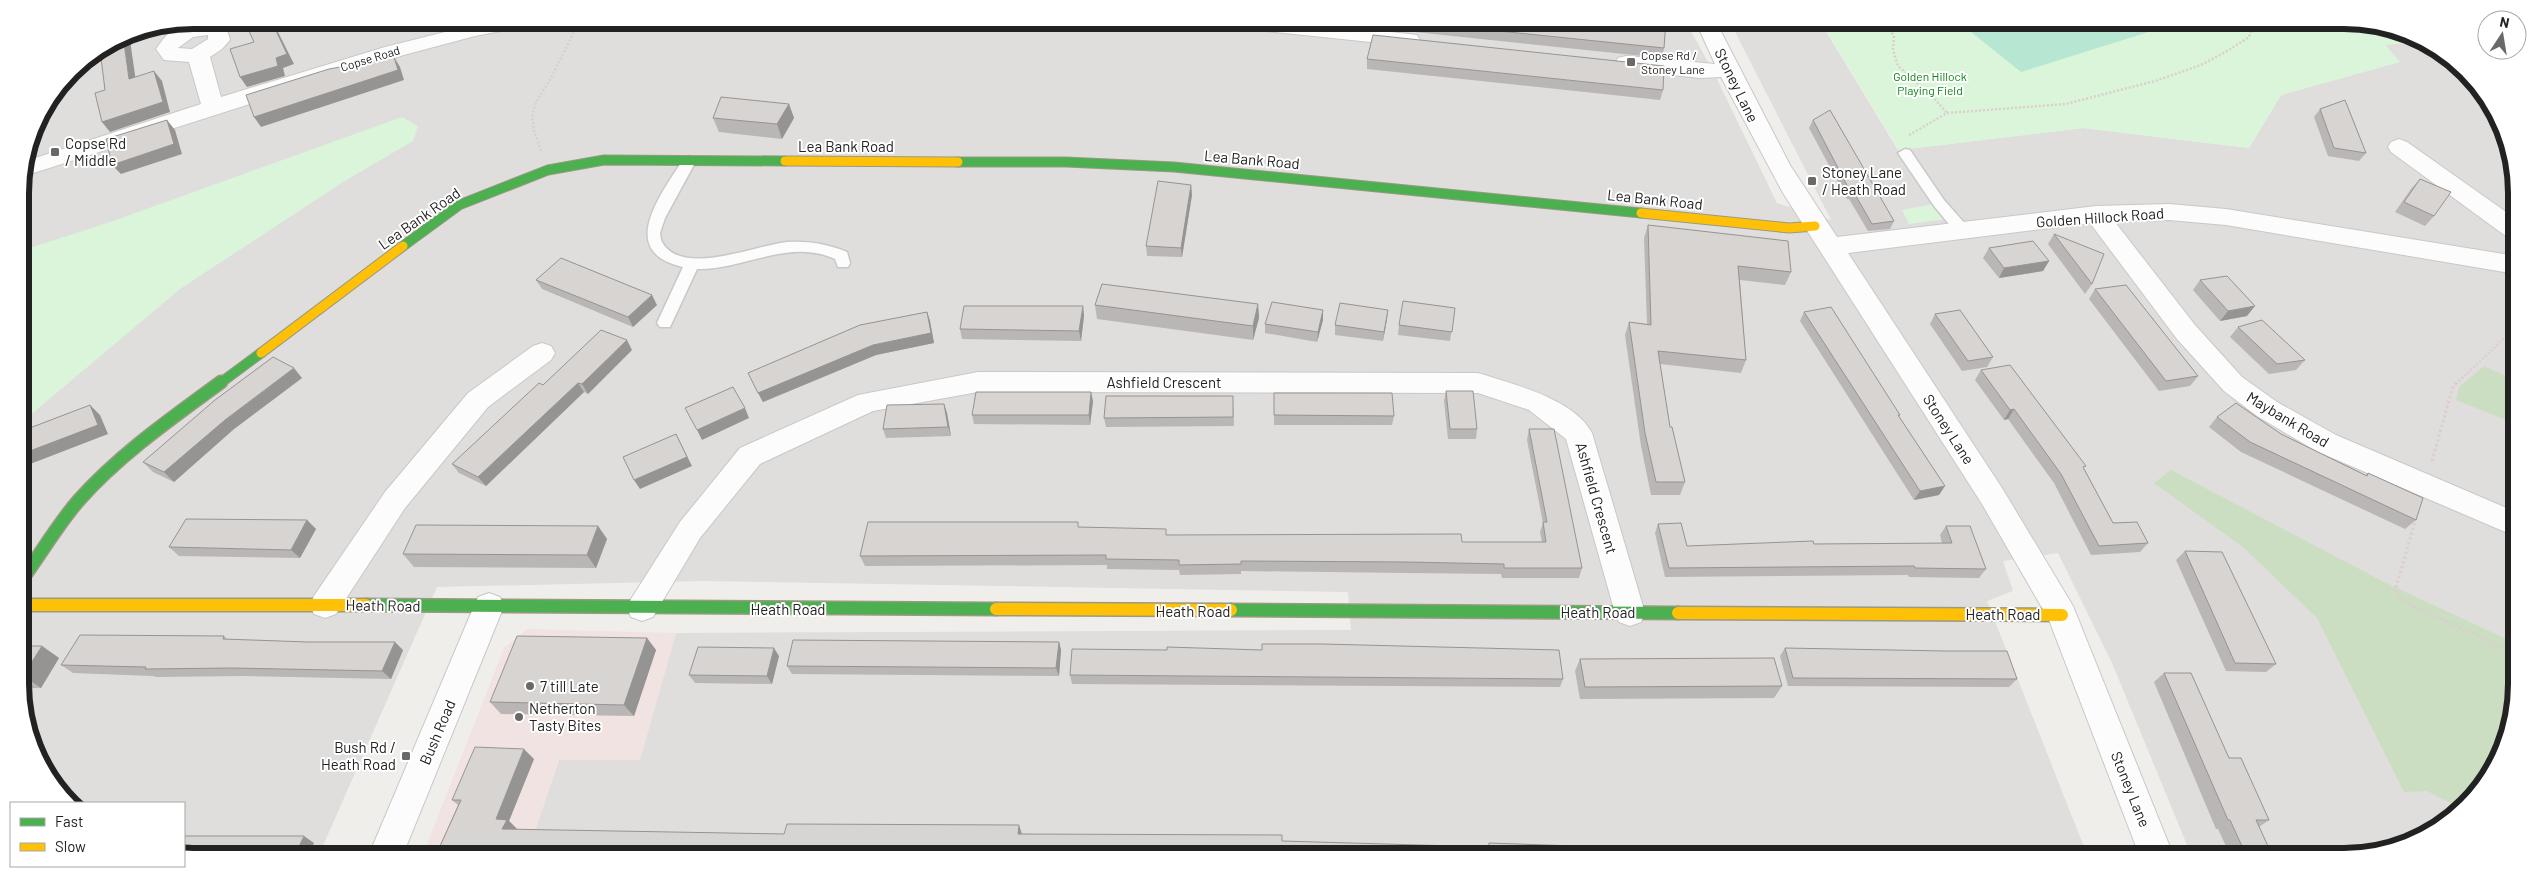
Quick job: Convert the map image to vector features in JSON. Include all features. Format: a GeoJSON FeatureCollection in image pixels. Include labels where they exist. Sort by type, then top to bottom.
{"type":"FeatureCollection","features":[{"type":"Feature","properties":{"kind":"street","name":"Copse Road"},"geometry":{"type":"LineString","coordinates":[[31,167],[387,52],[473,29]]}},
{"type":"Feature","properties":{"kind":"street"},"geometry":{"type":"LineString","coordinates":[[1302,29],[1433,43]]}},
{"type":"Feature","properties":{"kind":"street","name":"Stoney Lane"},"geometry":{"type":"LineString","coordinates":[[1709,29],[1759,130],[1815,226],[1831,246],[1992,496],[2062,615],[2154,848]]}},
{"type":"Feature","properties":{"kind":"street"},"geometry":{"type":"LineString","coordinates":[[198,54],[213,107]]}},
{"type":"Feature","properties":{"kind":"street"},"geometry":{"type":"LineString","coordinates":[[1601,60],[1700,71],[1729,70]]}},
{"type":"Feature","properties":{"kind":"street"},"geometry":{"type":"LineString","coordinates":[[2399,146],[2508,225]]}},
{"type":"Feature","properties":{"kind":"street","name":"Lea Bank Road"},"geometry":{"type":"LineString","coordinates":[[29,568],[79,500],[103,475],[166,422],[459,205],[548,170],[604,160],[1066,162],[1174,166],[1789,228],[1815,226]]}},
{"type":"Feature","properties":{"kind":"street","name":"Golden Hillock Road"},"geometry":{"type":"LineString","coordinates":[[1831,246],[2096,214],[2169,212],[2226,217],[2508,265]]}},
{"type":"Feature","properties":{"kind":"street","name":"Maybank Road"},"geometry":{"type":"LineString","coordinates":[[2096,214],[2186,332],[2233,384],[2267,409],[2326,444],[2508,522]]}},
{"type":"Feature","properties":{"kind":"street","name":"Heath Road"},"geometry":{"type":"LineString","coordinates":[[325,605],[395,500],[478,400],[542,353]]}},
{"type":"Feature","properties":{"kind":"street","name":"Ashfield Crescent"},"geometry":{"type":"LineString","coordinates":[[642,608],[690,530],[750,456],[868,402],[978,382],[1478,383],[1539,403],[1578,433],[1630,613]]}},
{"type":"Feature","properties":{"kind":"street","name":"Heath Road"},"geometry":{"type":"LineString","coordinates":[[29,605],[2062,615]]}},
{"type":"Feature","properties":{"kind":"street","name":"Bush Road"},"geometry":{"type":"LineString","coordinates":[[389,848],[489,606]]}},
{"type":"Feature","properties":{"kind":"lane"},"geometry":{"type":"LineString","coordinates":[[1905,154],[1939,204],[1962,231]]}},
{"type":"Feature","properties":{"kind":"lane"},"geometry":{"type":"LineString","coordinates":[[690,161],[653,232],[656,245],[664,253],[692,264],[724,262],[765,250],[821,248],[842,256],[843,263]]}},
{"type":"Feature","properties":{"kind":"lane"},"geometry":{"type":"LineString","coordinates":[[665,323],[692,264]]}},
{"type":"Feature","properties":{"kind":"path"},"geometry":{"type":"LineString","coordinates":[[548,170],[534,131],[532,116],[536,102],[550,80],[576,29]]}},
{"type":"Feature","properties":{"kind":"path"},"geometry":{"type":"LineString","coordinates":[[1889,29],[1894,36],[1894,50],[1898,66],[1929,93],[1947,113]]}},
{"type":"Feature","properties":{"kind":"path"},"geometry":{"type":"LineString","coordinates":[[1905,154],[1903,144],[1910,135],[1947,113],[2036,108],[2066,104],[2155,81],[2201,65],[2229,50],[2249,36],[2252,29]]}},
{"type":"Feature","properties":{"kind":"path"},"geometry":{"type":"LineString","coordinates":[[2508,334],[2453,386],[2395,591],[2407,603],[2453,622],[2508,650]]}},
{"type":"Feature","properties":{"kind":"shaded area"},"geometry":{"type":"Polygon","coordinates":[[[182,29],[1690,29],[1715,75],[1777,203],[1831,220],[1734,29],[1824,29],[1898,150],[2083,128],[2249,148],[2281,95],[2399,62],[2385,44],[2409,43],[2435,56],[2468,85],[2481,102],[2491,120],[2500,140],[2505,161],[2508,193],[2507,706],[2500,737],[2491,757],[2481,775],[2460,800],[2426,826],[2407,836],[2387,843],[2355,848],[2188,848],[2112,663],[2058,553],[2003,561],[2013,591],[1987,601],[2084,848],[529,848],[559,760],[640,759],[676,633],[1351,630],[1348,592],[703,581],[437,587],[322,848],[185,848],[185,802],[79,802],[56,775],[37,737],[29,695],[29,182],[34,150],[41,130],[51,111],[63,93],[85,69],[111,51],[140,37],[182,29]]]}},
{"type":"Feature","properties":{"kind":"shaded area"},"geometry":{"type":"Polygon","coordinates":[[[527,629],[676,633],[640,760],[559,760],[529,848],[426,848],[504,648],[527,629]]]}},
{"type":"Feature","properties":{"kind":"green space","name":"Golden Hillock Playing Field"},"geometry":{"type":"Polygon","coordinates":[[[1825,29],[2344,29],[2376,32],[2397,37],[2410,43],[2385,45],[2400,62],[2281,95],[2249,148],[2083,128],[1909,149],[1949,206],[1963,217],[1909,224],[1902,210],[1933,204],[1825,29]]]}},
{"type":"Feature","properties":{"kind":"green space"},"geometry":{"type":"Polygon","coordinates":[[[1967,29],[2158,29],[2021,72],[1967,29]]]}},
{"type":"Feature","properties":{"kind":"green space"},"geometry":{"type":"Polygon","coordinates":[[[402,117],[418,126],[413,141],[343,182],[180,289],[29,416],[29,248],[116,220],[402,117]]]}},
{"type":"Feature","properties":{"kind":"green space"},"geometry":{"type":"Polygon","coordinates":[[[2484,366],[2508,377],[2508,421],[2456,400],[2459,387],[2484,366]]]}},
{"type":"Feature","properties":{"kind":"green space"},"geometry":{"type":"Polygon","coordinates":[[[2171,470],[2384,582],[2508,640],[2507,706],[2500,737],[2481,775],[2460,800],[2454,805],[2427,791],[2404,792],[2317,618],[2243,547],[2154,483],[2171,470]]]}},
{"type":"Feature","properties":{"kind":"building"},"geometry":{"type":"Polygon","coordinates":[[[248,29],[275,29],[287,54],[276,58],[278,66],[240,77],[230,49],[254,42],[248,29]]]}},
{"type":"Feature","properties":{"kind":"building"},"geometry":{"type":"Polygon","coordinates":[[[1479,29],[1665,29],[1664,48],[1479,29]]]}},
{"type":"Feature","properties":{"kind":"building"},"geometry":{"type":"Polygon","coordinates":[[[1373,35],[1664,66],[1663,90],[1367,59],[1373,35]]]}},
{"type":"Feature","properties":{"kind":"building"},"geometry":{"type":"Polygon","coordinates":[[[124,44],[129,79],[154,71],[163,102],[102,122],[95,93],[105,90],[101,58],[124,44]]]}},
{"type":"Feature","properties":{"kind":"building"},"geometry":{"type":"Polygon","coordinates":[[[394,57],[398,70],[254,117],[246,95],[329,69],[394,57]]]}},
{"type":"Feature","properties":{"kind":"building"},"geometry":{"type":"Polygon","coordinates":[[[721,97],[789,104],[777,124],[713,118],[721,97]]]}},
{"type":"Feature","properties":{"kind":"building"},"geometry":{"type":"Polygon","coordinates":[[[2345,100],[2366,153],[2334,148],[2320,109],[2345,100]]]}},
{"type":"Feature","properties":{"kind":"building"},"geometry":{"type":"Polygon","coordinates":[[[1830,110],[1894,221],[1872,224],[1853,191],[1850,191],[1813,120],[1830,110]]]}},
{"type":"Feature","properties":{"kind":"building"},"geometry":{"type":"Polygon","coordinates":[[[167,120],[174,144],[112,165],[106,139],[167,120]]]}},
{"type":"Feature","properties":{"kind":"building"},"geometry":{"type":"Polygon","coordinates":[[[2420,179],[2451,192],[2434,216],[2404,202],[2420,179]]]}},
{"type":"Feature","properties":{"kind":"building"},"geometry":{"type":"Polygon","coordinates":[[[1158,181],[1191,185],[1181,248],[1146,246],[1158,181]]]}},
{"type":"Feature","properties":{"kind":"building"},"geometry":{"type":"Polygon","coordinates":[[[1648,225],[1788,241],[1791,272],[1738,266],[1746,360],[1658,351],[1670,427],[1672,427],[1685,482],[1656,482],[1645,433],[1629,322],[1651,325],[1648,225]]]}},
{"type":"Feature","properties":{"kind":"building"},"geometry":{"type":"Polygon","coordinates":[[[2054,234],[2104,254],[2092,284],[2054,234]]]}},
{"type":"Feature","properties":{"kind":"building"},"geometry":{"type":"Polygon","coordinates":[[[2033,241],[2049,261],[2004,268],[1989,248],[2033,241]]]}},
{"type":"Feature","properties":{"kind":"building"},"geometry":{"type":"Polygon","coordinates":[[[561,258],[652,295],[628,317],[536,280],[561,258]]]}},
{"type":"Feature","properties":{"kind":"building"},"geometry":{"type":"Polygon","coordinates":[[[2227,276],[2255,306],[2228,311],[2200,280],[2227,276]]]}},
{"type":"Feature","properties":{"kind":"building"},"geometry":{"type":"Polygon","coordinates":[[[1102,284],[1258,304],[1253,326],[1095,305],[1102,284]]]}},
{"type":"Feature","properties":{"kind":"building"},"geometry":{"type":"Polygon","coordinates":[[[2126,285],[2198,376],[2166,381],[2095,289],[2126,285]]]}},
{"type":"Feature","properties":{"kind":"building"},"geometry":{"type":"Polygon","coordinates":[[[1403,301],[1455,308],[1452,332],[1399,325],[1403,301]]]}},
{"type":"Feature","properties":{"kind":"building"},"geometry":{"type":"Polygon","coordinates":[[[1272,302],[1323,310],[1318,332],[1265,324],[1272,302]]]}},
{"type":"Feature","properties":{"kind":"building"},"geometry":{"type":"Polygon","coordinates":[[[1340,303],[1388,310],[1384,332],[1335,325],[1340,303]]]}},
{"type":"Feature","properties":{"kind":"building"},"geometry":{"type":"Polygon","coordinates":[[[964,306],[1083,306],[1079,331],[960,329],[964,306]]]}},
{"type":"Feature","properties":{"kind":"building"},"geometry":{"type":"Polygon","coordinates":[[[1831,307],[1900,415],[1898,415],[1945,486],[1920,491],[1804,312],[1831,307]]]}},
{"type":"Feature","properties":{"kind":"building"},"geometry":{"type":"Polygon","coordinates":[[[1960,310],[1993,357],[1968,361],[1935,314],[1960,310]]]}},
{"type":"Feature","properties":{"kind":"building"},"geometry":{"type":"Polygon","coordinates":[[[927,312],[931,333],[873,345],[758,393],[748,373],[860,325],[927,312]]]}},
{"type":"Feature","properties":{"kind":"building"},"geometry":{"type":"Polygon","coordinates":[[[2262,320],[2305,360],[2277,364],[2238,327],[2262,320]]]}},
{"type":"Feature","properties":{"kind":"building"},"geometry":{"type":"Polygon","coordinates":[[[601,330],[627,340],[582,384],[578,383],[478,477],[452,464],[539,383],[543,385],[601,330]]]}},
{"type":"Feature","properties":{"kind":"building"},"geometry":{"type":"Polygon","coordinates":[[[273,357],[294,368],[225,420],[164,472],[143,462],[215,400],[273,357]]]}},
{"type":"Feature","properties":{"kind":"building"},"geometry":{"type":"Polygon","coordinates":[[[2010,365],[2086,466],[2083,467],[2113,523],[2137,522],[2148,543],[2099,546],[2061,474],[2014,409],[2010,410],[1981,370],[2010,365]]]}},
{"type":"Feature","properties":{"kind":"building"},"geometry":{"type":"Polygon","coordinates":[[[733,387],[745,408],[697,430],[685,408],[733,387]]]}},
{"type":"Feature","properties":{"kind":"building"},"geometry":{"type":"Polygon","coordinates":[[[1446,391],[1473,391],[1477,429],[1450,429],[1446,391]]]}},
{"type":"Feature","properties":{"kind":"building"},"geometry":{"type":"Polygon","coordinates":[[[976,392],[1091,392],[1089,415],[972,415],[976,392]]]}},
{"type":"Feature","properties":{"kind":"building"},"geometry":{"type":"Polygon","coordinates":[[[1274,393],[1392,393],[1394,416],[1274,415],[1274,393]]]}},
{"type":"Feature","properties":{"kind":"building"},"geometry":{"type":"Polygon","coordinates":[[[1106,396],[1233,396],[1233,417],[1104,418],[1106,396]]]}},
{"type":"Feature","properties":{"kind":"building"},"geometry":{"type":"Polygon","coordinates":[[[2236,403],[2281,434],[2367,476],[2368,473],[2423,498],[2416,520],[2250,442],[2217,417],[2236,403]]]}},
{"type":"Feature","properties":{"kind":"building"},"geometry":{"type":"Polygon","coordinates":[[[944,404],[948,427],[883,429],[887,405],[944,404]]]}},
{"type":"Feature","properties":{"kind":"building"},"geometry":{"type":"Polygon","coordinates":[[[90,405],[98,425],[29,451],[29,428],[90,405]]]}},
{"type":"Feature","properties":{"kind":"building"},"geometry":{"type":"Polygon","coordinates":[[[1529,429],[1554,429],[1582,568],[1504,568],[1504,564],[1407,562],[1241,561],[1241,564],[1179,565],[1179,560],[1106,559],[1106,555],[860,556],[868,522],[1078,522],[1078,527],[1166,529],[1166,535],[1461,534],[1462,542],[1546,542],[1543,522],[1547,522],[1529,429]]]}},
{"type":"Feature","properties":{"kind":"building"},"geometry":{"type":"Polygon","coordinates":[[[676,434],[687,457],[634,480],[623,457],[676,434]]]}},
{"type":"Feature","properties":{"kind":"building"},"geometry":{"type":"Polygon","coordinates":[[[186,519],[307,520],[291,550],[169,547],[186,519]]]}},
{"type":"Feature","properties":{"kind":"building"},"geometry":{"type":"Polygon","coordinates":[[[1681,523],[1687,546],[1813,541],[1814,544],[1952,543],[1946,526],[1970,526],[1986,569],[1915,568],[1914,566],[1669,568],[1658,524],[1681,523]]]}},
{"type":"Feature","properties":{"kind":"building"},"geometry":{"type":"Polygon","coordinates":[[[416,525],[598,526],[587,555],[403,554],[416,525]]]}},
{"type":"Feature","properties":{"kind":"building"},"geometry":{"type":"Polygon","coordinates":[[[2185,551],[2222,552],[2276,664],[2235,663],[2185,551]]]}},
{"type":"Feature","properties":{"kind":"building"},"geometry":{"type":"Polygon","coordinates":[[[80,635],[224,636],[223,639],[308,642],[395,642],[382,671],[232,668],[145,669],[146,667],[61,665],[80,635]]]}},
{"type":"Feature","properties":{"kind":"building"},"geometry":{"type":"Polygon","coordinates":[[[517,636],[647,638],[624,705],[490,702],[517,636]]]}},
{"type":"Feature","properties":{"kind":"building"},"geometry":{"type":"Polygon","coordinates":[[[793,640],[1059,642],[1056,668],[787,666],[793,640]]]}},
{"type":"Feature","properties":{"kind":"building"},"geometry":{"type":"Polygon","coordinates":[[[1262,644],[1559,650],[1563,679],[1070,675],[1072,649],[1167,650],[1167,647],[1262,650],[1262,644]]]}},
{"type":"Feature","properties":{"kind":"building"},"geometry":{"type":"Polygon","coordinates":[[[29,646],[42,646],[29,667],[29,646]]]}},
{"type":"Feature","properties":{"kind":"building"},"geometry":{"type":"Polygon","coordinates":[[[698,647],[774,648],[767,676],[689,675],[698,647]]]}},
{"type":"Feature","properties":{"kind":"building"},"geometry":{"type":"Polygon","coordinates":[[[1785,648],[2007,651],[2017,679],[1793,678],[1785,648]]]}},
{"type":"Feature","properties":{"kind":"building"},"geometry":{"type":"Polygon","coordinates":[[[1774,658],[1782,686],[1585,687],[1580,659],[1774,658]]]}},
{"type":"Feature","properties":{"kind":"building"},"geometry":{"type":"Polygon","coordinates":[[[2164,673],[2191,673],[2229,758],[2241,758],[2269,820],[2256,820],[2269,848],[2243,848],[2230,820],[2228,820],[2164,673]]]}},
{"type":"Feature","properties":{"kind":"building"},"geometry":{"type":"Polygon","coordinates":[[[475,747],[524,749],[496,819],[507,820],[502,829],[784,834],[787,824],[1019,825],[1018,834],[1282,835],[1282,841],[1489,847],[1489,843],[1632,848],[439,848],[461,800],[452,800],[475,747]]]}},
{"type":"Feature","properties":{"kind":"building"},"geometry":{"type":"Polygon","coordinates":[[[185,836],[304,836],[298,848],[185,848],[185,836]]]}},
{"type":"Feature","properties":{"kind":"traffic: fast"},"geometry":{"type":"LineString","coordinates":[[403,246],[459,205],[548,170],[604,160],[785,161]]}},
{"type":"Feature","properties":{"kind":"traffic: fast"},"geometry":{"type":"LineString","coordinates":[[958,162],[1066,162],[1174,167],[1641,213]]}},
{"type":"Feature","properties":{"kind":"traffic: fast"},"geometry":{"type":"LineString","coordinates":[[29,569],[65,517],[81,498],[122,458],[261,353]]}},
{"type":"Feature","properties":{"kind":"traffic: fast"},"geometry":{"type":"LineString","coordinates":[[366,605],[996,609]]}},
{"type":"Feature","properties":{"kind":"traffic: fast"},"geometry":{"type":"LineString","coordinates":[[1231,610],[1678,613]]}},
{"type":"Feature","properties":{"kind":"traffic: slow"},"geometry":{"type":"LineString","coordinates":[[785,161],[958,162]]}},
{"type":"Feature","properties":{"kind":"traffic: slow"},"geometry":{"type":"LineString","coordinates":[[1641,213],[1789,228],[1815,226]]}},
{"type":"Feature","properties":{"kind":"traffic: slow"},"geometry":{"type":"LineString","coordinates":[[261,353],[403,246]]}},
{"type":"Feature","properties":{"kind":"traffic: slow"},"geometry":{"type":"LineString","coordinates":[[29,605],[366,605]]}},
{"type":"Feature","properties":{"kind":"traffic: slow"},"geometry":{"type":"LineString","coordinates":[[996,609],[1231,610]]}},
{"type":"Feature","properties":{"kind":"traffic: slow"},"geometry":{"type":"LineString","coordinates":[[1678,613],[2062,615]]}},
{"type":"Feature","properties":{"kind":"place","name":"Copse Rd / Stoney Lane"},"geometry":{"type":"Point","coordinates":[1631,62]}},
{"type":"Feature","properties":{"kind":"place","name":"Copse Rd / Middle"},"geometry":{"type":"Point","coordinates":[55,152]}},
{"type":"Feature","properties":{"kind":"place","name":"Stoney Lane / Heath Road"},"geometry":{"type":"Point","coordinates":[1812,181]}},
{"type":"Feature","properties":{"kind":"place","name":"7 till Late"},"geometry":{"type":"Point","coordinates":[530,686]}},
{"type":"Feature","properties":{"kind":"place","name":"Netherton Tasty Bites"},"geometry":{"type":"Point","coordinates":[519,717]}},
{"type":"Feature","properties":{"kind":"place","name":"Bush Rd / Heath Road"},"geometry":{"type":"Point","coordinates":[406,756]}}]}
